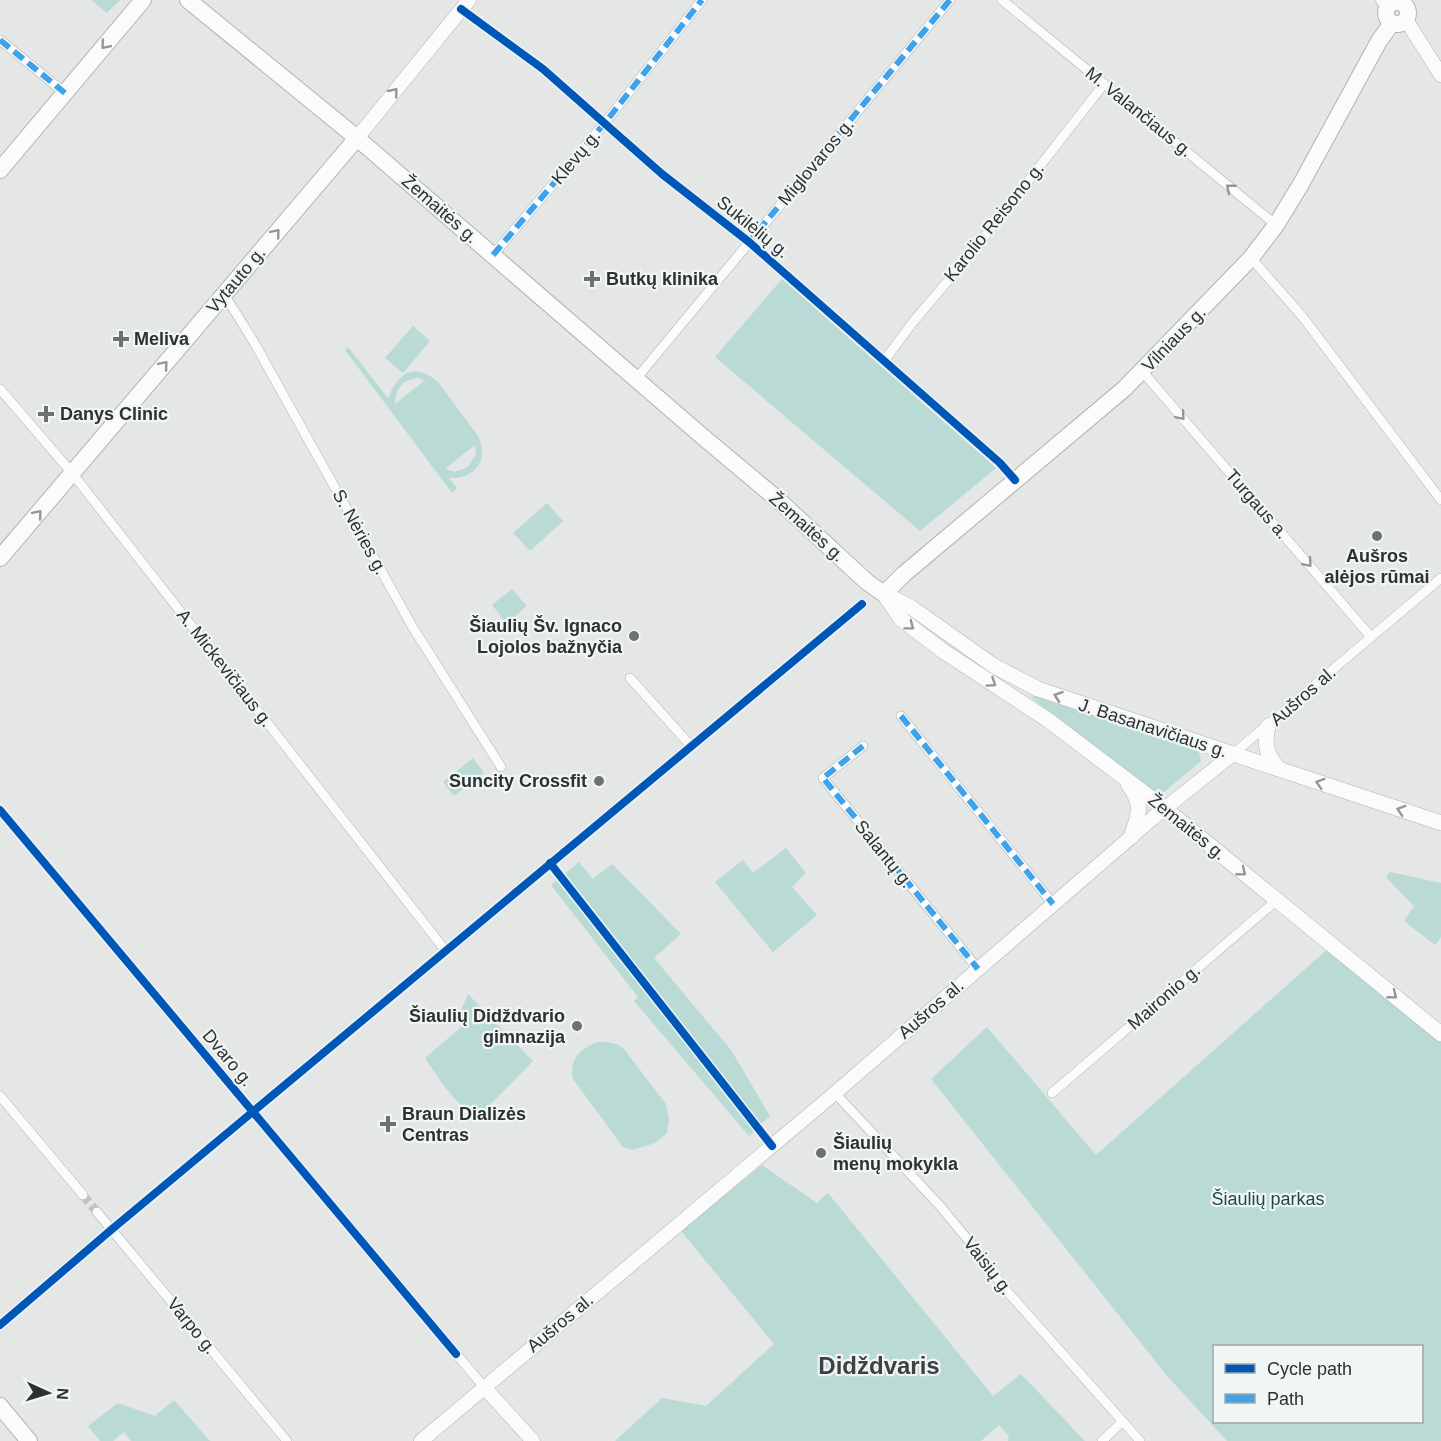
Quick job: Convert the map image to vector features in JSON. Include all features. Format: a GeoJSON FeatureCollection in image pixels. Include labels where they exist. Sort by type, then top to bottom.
{"type":"FeatureCollection","features":[{"type":"Feature","properties":{"kind":"highway"},"geometry":{"type":"LineString","coordinates":[[0,170],[143,0]]}},
{"type":"Feature","properties":{"kind":"highway","name":"Žemaitės g."},"geometry":{"type":"LineString","coordinates":[[188,0],[357,138],[776,498],[867,582],[884,594]]}},
{"type":"Feature","properties":{"kind":"highway"},"geometry":{"type":"LineString","coordinates":[[1394,2],[1407,9],[1399,22]]}},
{"type":"Feature","properties":{"kind":"highway","name":"Vilniaus g."},"geometry":{"type":"LineString","coordinates":[[884,594],[904,574],[1124,389],[1251,258],[1276,225],[1301,184],[1379,41],[1399,22]]}},
{"type":"Feature","properties":{"kind":"highway","name":"Vytauto g."},"geometry":{"type":"LineString","coordinates":[[0,558],[357,138]]}},
{"type":"Feature","properties":{"kind":"highway"},"geometry":{"type":"LineString","coordinates":[[0,1406],[29,1441]]}},
{"type":"Feature","properties":{"kind":"main road","name":"Vytauto g."},"geometry":{"type":"LineString","coordinates":[[357,138],[465,4]]}},
{"type":"Feature","properties":{"kind":"main road"},"geometry":{"type":"LineString","coordinates":[[1399,22],[1441,75]]}},
{"type":"Feature","properties":{"kind":"main road","name":"J. Basanavičiaus g."},"geometry":{"type":"LineString","coordinates":[[884,594],[912,608],[994,666],[1038,689],[1441,823]]}},
{"type":"Feature","properties":{"kind":"main road","name":"Žemaitės g."},"geometry":{"type":"LineString","coordinates":[[884,594],[901,619],[943,651],[1048,720],[1164,808],[1441,1034]]}},
{"type":"Feature","properties":{"kind":"main road"},"geometry":{"type":"LineString","coordinates":[[1268,726],[1265,746],[1270,759],[1279,769]]}},
{"type":"Feature","properties":{"kind":"main road","name":"Aušros al."},"geometry":{"type":"LineString","coordinates":[[421,1441],[835,1093],[1164,808],[1233,754]]}},
{"type":"Feature","properties":{"kind":"main road"},"geometry":{"type":"LineString","coordinates":[[1123,777],[1136,795],[1140,810],[1131,837]]}},
{"type":"Feature","properties":{"kind":"main road","name":"Dvaro g."},"geometry":{"type":"LineString","coordinates":[[484,1387],[533,1441]]}},
{"type":"Feature","properties":{"kind":"street","name":"Klevų g."},"geometry":{"type":"LineString","coordinates":[[493,255],[604,124],[702,0]]}},
{"type":"Feature","properties":{"kind":"street","name":"Miglovaros g."},"geometry":{"type":"LineString","coordinates":[[636,379],[950,0]]}},
{"type":"Feature","properties":{"kind":"street","name":"M. Valančiaus g."},"geometry":{"type":"LineString","coordinates":[[1002,0],[1276,225]]}},
{"type":"Feature","properties":{"kind":"street","name":"Sukilėlių g."},"geometry":{"type":"LineString","coordinates":[[465,4],[662,174],[749,242],[1000,463],[1015,480]]}},
{"type":"Feature","properties":{"kind":"street"},"geometry":{"type":"LineString","coordinates":[[0,40],[65,93]]}},
{"type":"Feature","properties":{"kind":"street","name":"Karolio Reisono g."},"geometry":{"type":"LineString","coordinates":[[884,361],[1104,84]]}},
{"type":"Feature","properties":{"kind":"street"},"geometry":{"type":"LineString","coordinates":[[1251,258],[1302,316],[1441,500]]}},
{"type":"Feature","properties":{"kind":"street","name":"S. Nėries g."},"geometry":{"type":"LineString","coordinates":[[224,294],[255,344],[412,626],[501,767]]}},
{"type":"Feature","properties":{"kind":"street","name":"Turgaus a."},"geometry":{"type":"LineString","coordinates":[[1142,371],[1371,638]]}},
{"type":"Feature","properties":{"kind":"street","name":"A. Mickevičiaus g."},"geometry":{"type":"LineString","coordinates":[[0,389],[72,473],[446,951]]}},
{"type":"Feature","properties":{"kind":"street","name":"Aušros al."},"geometry":{"type":"LineString","coordinates":[[1233,754],[1441,578]]}},
{"type":"Feature","properties":{"kind":"street"},"geometry":{"type":"LineString","coordinates":[[630,678],[691,746]]}},
{"type":"Feature","properties":{"kind":"street"},"geometry":{"type":"LineString","coordinates":[[901,716],[1053,904]]}},
{"type":"Feature","properties":{"kind":"street","name":"Salantų g."},"geometry":{"type":"LineString","coordinates":[[863,746],[823,778],[978,969]]}},
{"type":"Feature","properties":{"kind":"street","name":"Dvaro g."},"geometry":{"type":"LineString","coordinates":[[0,810],[484,1387]]}},
{"type":"Feature","properties":{"kind":"street","name":"Maironio g."},"geometry":{"type":"LineString","coordinates":[[1052,1094],[1277,900]]}},
{"type":"Feature","properties":{"kind":"street","name":"Vaisių g."},"geometry":{"type":"LineString","coordinates":[[835,1093],[940,1206],[1006,1290],[1140,1441]]}},
{"type":"Feature","properties":{"kind":"street"},"geometry":{"type":"LineString","coordinates":[[0,1096],[83,1195]]}},
{"type":"Feature","properties":{"kind":"street","name":"Varpo g."},"geometry":{"type":"LineString","coordinates":[[97,1212],[287,1441]]}},
{"type":"Feature","properties":{"kind":"street"},"geometry":{"type":"LineString","coordinates":[[1102,1441],[1122,1422]]}},
{"type":"Feature","properties":{"kind":"green space"},"geometry":{"type":"Polygon","coordinates":[[[91,0],[120,0],[107,13],[91,0]]]}},
{"type":"Feature","properties":{"kind":"green space"},"geometry":{"type":"Polygon","coordinates":[[[782,279],[996,468],[920,531],[715,357],[782,279]]]}},
{"type":"Feature","properties":{"kind":"green space"},"geometry":{"type":"Polygon","coordinates":[[[413,326],[430,341],[403,373],[385,358],[413,326]]]}},
{"type":"Feature","properties":{"kind":"green space"},"geometry":{"type":"Polygon","coordinates":[[[348,347],[388,398],[397,382],[408,373],[422,372],[438,382],[478,436],[481,445],[481,460],[478,466],[466,475],[449,478],[457,488],[452,493],[345,350],[348,347]],[[419,378],[408,380],[401,385],[396,393],[395,404],[424,381],[419,378]],[[475,445],[445,469],[455,472],[468,467],[476,454],[475,445]]]}},
{"type":"Feature","properties":{"kind":"green space"},"geometry":{"type":"Polygon","coordinates":[[[547,503],[563,521],[530,551],[513,533],[547,503]]]}},
{"type":"Feature","properties":{"kind":"green space"},"geometry":{"type":"Polygon","coordinates":[[[512,589],[527,606],[506,623],[492,605],[512,589]]]}},
{"type":"Feature","properties":{"kind":"green space"},"geometry":{"type":"Polygon","coordinates":[[[1035,694],[1199,752],[1201,761],[1163,793],[1154,793],[1032,698],[1035,694]]]}},
{"type":"Feature","properties":{"kind":"green space"},"geometry":{"type":"Polygon","coordinates":[[[473,758],[484,773],[454,796],[443,782],[473,758]]]}},
{"type":"Feature","properties":{"kind":"green space"},"geometry":{"type":"Polygon","coordinates":[[[786,848],[806,873],[792,887],[817,915],[773,952],[715,882],[743,860],[753,873],[786,848]]]}},
{"type":"Feature","properties":{"kind":"green space"},"geometry":{"type":"Polygon","coordinates":[[[579,862],[593,879],[612,864],[681,934],[654,958],[731,1050],[770,1116],[749,1136],[634,1001],[638,997],[551,885],[579,862]]]}},
{"type":"Feature","properties":{"kind":"green space"},"geometry":{"type":"Polygon","coordinates":[[[1390,872],[1441,883],[1441,937],[1435,945],[1404,921],[1414,906],[1386,877],[1390,872]]]}},
{"type":"Feature","properties":{"kind":"green space","name":"Šiaulių parkas"},"geometry":{"type":"Polygon","coordinates":[[[1332,945],[1441,1034],[1441,1441],[1227,1441],[1168,1377],[931,1079],[987,1027],[1096,1155],[1332,945]]]}},
{"type":"Feature","properties":{"kind":"green space"},"geometry":{"type":"Polygon","coordinates":[[[468,994],[533,1061],[474,1121],[444,1086],[425,1058],[466,1023],[460,1013],[468,994]]]}},
{"type":"Feature","properties":{"kind":"green space"},"geometry":{"type":"Polygon","coordinates":[[[598,1042],[614,1043],[623,1048],[666,1104],[669,1119],[667,1133],[655,1143],[632,1150],[623,1147],[573,1079],[573,1065],[577,1055],[598,1042]]]}},
{"type":"Feature","properties":{"kind":"green space"},"geometry":{"type":"Polygon","coordinates":[[[762,1165],[817,1203],[828,1193],[993,1396],[1021,1374],[1085,1441],[1008,1441],[1009,1436],[999,1425],[981,1441],[615,1441],[662,1398],[706,1406],[774,1344],[681,1231],[762,1165]]]}},
{"type":"Feature","properties":{"kind":"green space"},"geometry":{"type":"Polygon","coordinates":[[[174,1400],[210,1441],[131,1441],[124,1432],[113,1441],[100,1441],[88,1426],[118,1403],[155,1416],[174,1400]]]}},
{"type":"Feature","properties":{"kind":"tunnel"},"geometry":{"type":"LineString","coordinates":[[83,1195],[97,1212]]}},
{"type":"Feature","properties":{"kind":"marked path"},"geometry":{"type":"LineString","coordinates":[[493,255],[604,124],[702,0]]}},
{"type":"Feature","properties":{"kind":"marked path"},"geometry":{"type":"LineString","coordinates":[[746,240],[749,242],[950,0]]}},
{"type":"Feature","properties":{"kind":"marked path"},"geometry":{"type":"LineString","coordinates":[[0,40],[65,93]]}},
{"type":"Feature","properties":{"kind":"marked path"},"geometry":{"type":"LineString","coordinates":[[901,716],[1053,904]]}},
{"type":"Feature","properties":{"kind":"marked path"},"geometry":{"type":"LineString","coordinates":[[863,746],[823,778],[978,969]]}},
{"type":"Feature","properties":{"kind":"cycle path"},"geometry":{"type":"LineString","coordinates":[[461,9],[543,69],[662,174],[749,242],[1000,463],[1015,480]]}},
{"type":"Feature","properties":{"kind":"cycle path"},"geometry":{"type":"LineString","coordinates":[[0,1325],[862,604]]}},
{"type":"Feature","properties":{"kind":"cycle path"},"geometry":{"type":"LineString","coordinates":[[0,810],[456,1354]]}},
{"type":"Feature","properties":{"kind":"cycle path"},"geometry":{"type":"LineString","coordinates":[[550,863],[772,1146]]}},
{"type":"Feature","properties":{"kind":"place","name":"Butkų klinika"},"geometry":{"type":"Point","coordinates":[592,279]}},
{"type":"Feature","properties":{"kind":"place","name":"Meliva"},"geometry":{"type":"Point","coordinates":[121,339]}},
{"type":"Feature","properties":{"kind":"place","name":"Danys Clinic"},"geometry":{"type":"Point","coordinates":[46,414]}},
{"type":"Feature","properties":{"kind":"place","name":"Aušros alėjos rūmai"},"geometry":{"type":"Point","coordinates":[1377,536]}},
{"type":"Feature","properties":{"kind":"place","name":"Šiaulių Šv. Ignaco Lojolos bažnyčia"},"geometry":{"type":"Point","coordinates":[634,636]}},
{"type":"Feature","properties":{"kind":"place","name":"Suncity Crossfit"},"geometry":{"type":"Point","coordinates":[599,781]}},
{"type":"Feature","properties":{"kind":"place","name":"Šiaulių Didždvario gimnazija"},"geometry":{"type":"Point","coordinates":[577,1026]}},
{"type":"Feature","properties":{"kind":"place","name":"Braun Dializės Centras"},"geometry":{"type":"Point","coordinates":[388,1124]}},
{"type":"Feature","properties":{"kind":"place","name":"Šiaulių menų mokykla"},"geometry":{"type":"Point","coordinates":[821,1153]}},
{"type":"Feature","properties":{"kind":"district","name":"Didždvaris"},"geometry":{"type":"Point","coordinates":[879,1365]}}]}
